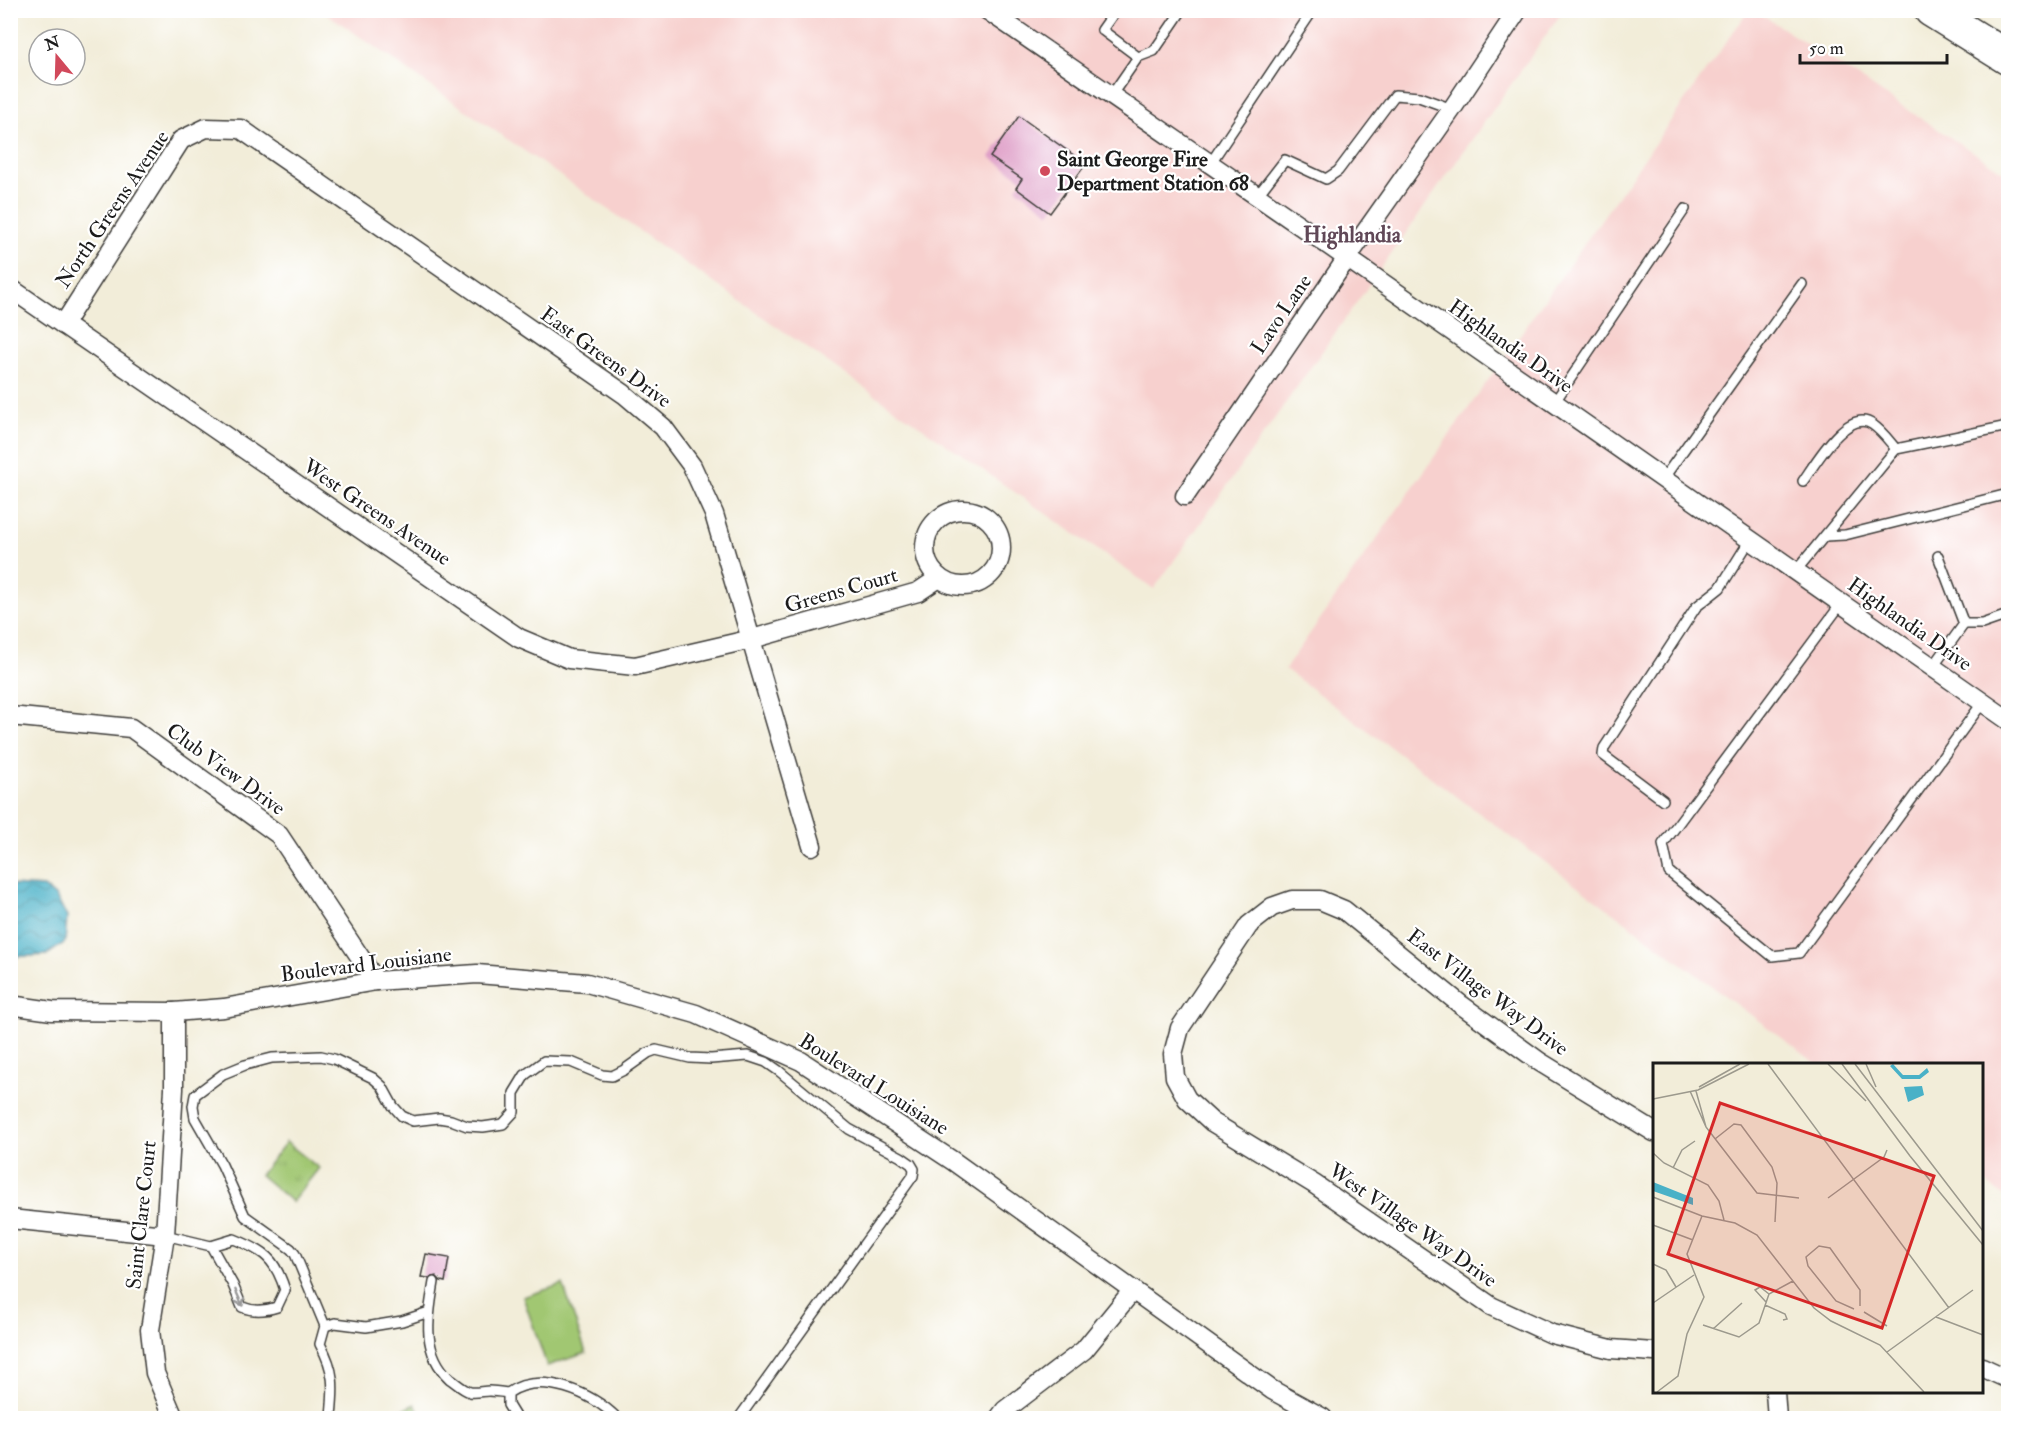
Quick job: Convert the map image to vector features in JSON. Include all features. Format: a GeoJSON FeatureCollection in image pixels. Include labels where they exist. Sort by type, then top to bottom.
{"type":"FeatureCollection","features":[{"type":"Feature","properties":{"kind":"highway"},"geometry":{"type":"LineString","coordinates":[[1931,10],[2008,58]]}},
{"type":"Feature","properties":{"kind":"street","name":"Lavo Lane"},"geometry":{"type":"LineString","coordinates":[[1185,496],[1518,10]]}},
{"type":"Feature","properties":{"kind":"street","name":"Highlandia Drive"},"geometry":{"type":"LineString","coordinates":[[995,13],[2008,720]]}},
{"type":"Feature","properties":{"kind":"street","name":"North Greens Avenue"},"geometry":{"type":"LineString","coordinates":[[63,325],[181,140],[207,128]]}},
{"type":"Feature","properties":{"kind":"street","name":"East Greens Drive"},"geometry":{"type":"LineString","coordinates":[[207,128],[241,129],[624,394],[663,427],[693,466],[714,514],[812,846]]}},
{"type":"Feature","properties":{"kind":"street","name":"West Greens Avenue"},"geometry":{"type":"LineString","coordinates":[[10,288],[519,638],[569,659],[635,666],[752,639]]}},
{"type":"Feature","properties":{"kind":"street"},"geometry":{"type":"LineString","coordinates":[[961,510],[979,513],[989,519],[997,529],[1002,542],[997,567],[977,584],[964,586],[950,584],[939,578],[931,569],[924,545],[933,523],[943,515],[961,510]]}},
{"type":"Feature","properties":{"kind":"street","name":"Greens Court"},"geometry":{"type":"LineString","coordinates":[[752,639],[918,592],[939,578]]}},
{"type":"Feature","properties":{"kind":"street","name":"Club View Drive"},"geometry":{"type":"LineString","coordinates":[[10,716],[131,728],[279,835],[376,981]]}},
{"type":"Feature","properties":{"kind":"street","name":"West Village Way Drive"},"geometry":{"type":"LineString","coordinates":[[1292,900],[1272,907],[1249,925],[1180,1028],[1173,1054],[1175,1077],[1187,1099],[1212,1122],[1314,1184],[1491,1306],[1552,1334],[1611,1349],[1653,1352]]}},
{"type":"Feature","properties":{"kind":"street","name":"East Village Way Drive"},"geometry":{"type":"LineString","coordinates":[[1292,900],[1320,900],[1344,910],[1460,1004],[1540,1062],[1653,1131]]}},
{"type":"Feature","properties":{"kind":"street","name":"Boulevard Louisiane"},"geometry":{"type":"LineString","coordinates":[[10,1005],[52,1011],[174,1012],[224,1008],[376,981],[477,974],[587,983],[696,1014],[801,1061],[953,1161],[1272,1390],[1323,1419]]}},
{"type":"Feature","properties":{"kind":"street","name":"Saint Clare Court"},"geometry":{"type":"LineString","coordinates":[[174,1012],[174,1089],[165,1235],[150,1329],[155,1373],[174,1419]]}},
{"type":"Feature","properties":{"kind":"street"},"geometry":{"type":"LineString","coordinates":[[10,1219],[165,1235]]}},
{"type":"Feature","properties":{"kind":"street"},"geometry":{"type":"LineString","coordinates":[[999,1419],[1005,1410],[1084,1350],[1133,1290]]}},
{"type":"Feature","properties":{"kind":"street"},"geometry":{"type":"LineString","coordinates":[[1983,1367],[2008,1379]]}},
{"type":"Feature","properties":{"kind":"street"},"geometry":{"type":"LineString","coordinates":[[1777,1419],[1778,1393]]}},
{"type":"Feature","properties":{"kind":"lane"},"geometry":{"type":"LineString","coordinates":[[1116,10],[1102,30],[1138,57]]}},
{"type":"Feature","properties":{"kind":"lane"},"geometry":{"type":"LineString","coordinates":[[1111,96],[1138,57],[1154,51],[1182,10]]}},
{"type":"Feature","properties":{"kind":"lane"},"geometry":{"type":"LineString","coordinates":[[1210,164],[1313,10]]}},
{"type":"Feature","properties":{"kind":"lane"},"geometry":{"type":"LineString","coordinates":[[1257,196],[1285,160],[1326,179],[1338,171],[1395,95],[1419,97],[1452,109]]}},
{"type":"Feature","properties":{"kind":"lane"},"geometry":{"type":"LineString","coordinates":[[1554,403],[1685,209]]}},
{"type":"Feature","properties":{"kind":"lane"},"geometry":{"type":"LineString","coordinates":[[1663,479],[1802,284]]}},
{"type":"Feature","properties":{"kind":"lane"},"geometry":{"type":"LineString","coordinates":[[1803,481],[1840,430],[1859,421],[1872,424],[1896,449]]}},
{"type":"Feature","properties":{"kind":"lane"},"geometry":{"type":"LineString","coordinates":[[1795,572],[1896,449],[2008,426]]}},
{"type":"Feature","properties":{"kind":"lane"},"geometry":{"type":"LineString","coordinates":[[1825,536],[1845,535],[2008,494]]}},
{"type":"Feature","properties":{"kind":"lane"},"geometry":{"type":"LineString","coordinates":[[1663,800],[1603,754],[1604,748],[1696,607],[1720,588],[1750,540]]}},
{"type":"Feature","properties":{"kind":"lane"},"geometry":{"type":"LineString","coordinates":[[1938,556],[1964,624]]}},
{"type":"Feature","properties":{"kind":"lane"},"geometry":{"type":"LineString","coordinates":[[1841,604],[1663,844],[1670,872],[1772,956],[1799,952],[1983,702]]}},
{"type":"Feature","properties":{"kind":"lane"},"geometry":{"type":"LineString","coordinates":[[1964,624],[1982,624],[2008,615]]}},
{"type":"Feature","properties":{"kind":"lane"},"geometry":{"type":"LineString","coordinates":[[1933,667],[1964,624]]}},
{"type":"Feature","properties":{"kind":"lane"},"geometry":{"type":"LineString","coordinates":[[327,1419],[331,1416],[334,1384],[329,1361],[320,1344],[325,1326],[295,1254],[245,1216],[222,1165],[195,1118],[193,1106],[195,1095],[223,1074],[272,1058],[321,1056],[334,1059],[373,1078],[382,1086],[393,1106],[402,1116],[413,1121],[439,1118],[467,1126],[483,1127],[503,1124],[514,1112],[514,1093],[525,1075],[544,1061],[570,1062],[602,1075],[612,1076],[656,1050],[690,1058],[748,1056],[766,1062],[849,1129],[901,1157],[914,1169],[913,1176],[739,1419]]}},
{"type":"Feature","properties":{"kind":"lane"},"geometry":{"type":"LineString","coordinates":[[165,1235],[212,1246],[234,1239],[260,1250],[279,1270],[285,1290],[277,1307],[267,1311],[250,1311],[242,1307],[212,1246]]}},
{"type":"Feature","properties":{"kind":"lane"},"geometry":{"type":"LineString","coordinates":[[434,1282],[429,1311],[431,1352],[437,1365],[458,1385],[471,1392],[508,1393],[523,1385],[538,1383],[558,1387],[588,1397],[609,1410],[617,1419]]}},
{"type":"Feature","properties":{"kind":"lane"},"geometry":{"type":"LineString","coordinates":[[325,1326],[335,1323],[366,1327],[402,1321],[429,1311]]}},
{"type":"Feature","properties":{"kind":"lane"},"geometry":{"type":"LineString","coordinates":[[508,1393],[508,1405],[516,1419]]}},
{"type":"Feature","properties":{"kind":"shaded area"},"geometry":{"type":"Polygon","coordinates":[[[323,11],[1563,11],[1154,589],[323,11]]]}},
{"type":"Feature","properties":{"kind":"shaded area"},"geometry":{"type":"Polygon","coordinates":[[[1748,11],[1756,11],[2008,175],[2008,1199],[1983,1181],[1983,1063],[1816,1063],[1285,669],[1748,11]]]}},
{"type":"Feature","properties":{"kind":"green space"},"geometry":{"type":"Polygon","coordinates":[[[286,1142],[319,1168],[292,1202],[260,1175],[286,1142]]]}},
{"type":"Feature","properties":{"kind":"green space"},"geometry":{"type":"Polygon","coordinates":[[[563,1284],[586,1353],[547,1366],[523,1297],[563,1284]]]}},
{"type":"Feature","properties":{"kind":"green space"},"geometry":{"type":"Polygon","coordinates":[[[415,1404],[422,1418],[385,1418],[415,1404]]]}},
{"type":"Feature","properties":{"kind":"water"},"geometry":{"type":"Polygon","coordinates":[[[11,885],[44,887],[56,897],[67,917],[65,942],[47,955],[11,957],[11,885]]]}},
{"type":"Feature","properties":{"kind":"building","name":"Saint George Fire Department Station 68"},"geometry":{"type":"Polygon","coordinates":[[[1019,116],[1086,164],[1050,213],[1016,188],[1022,179],[990,157],[1019,116]]]}},
{"type":"Feature","properties":{"kind":"building"},"geometry":{"type":"Polygon","coordinates":[[[426,1254],[449,1258],[445,1282],[436,1276],[421,1277],[426,1254]]]}},
{"type":"Feature","properties":{"kind":"place","name":"Saint George Fire Department Station 68"},"geometry":{"type":"Point","coordinates":[1045,171]}},
{"type":"Feature","properties":{"kind":"district","name":"Highlandia"},"geometry":{"type":"Point","coordinates":[1352,234]}}]}
